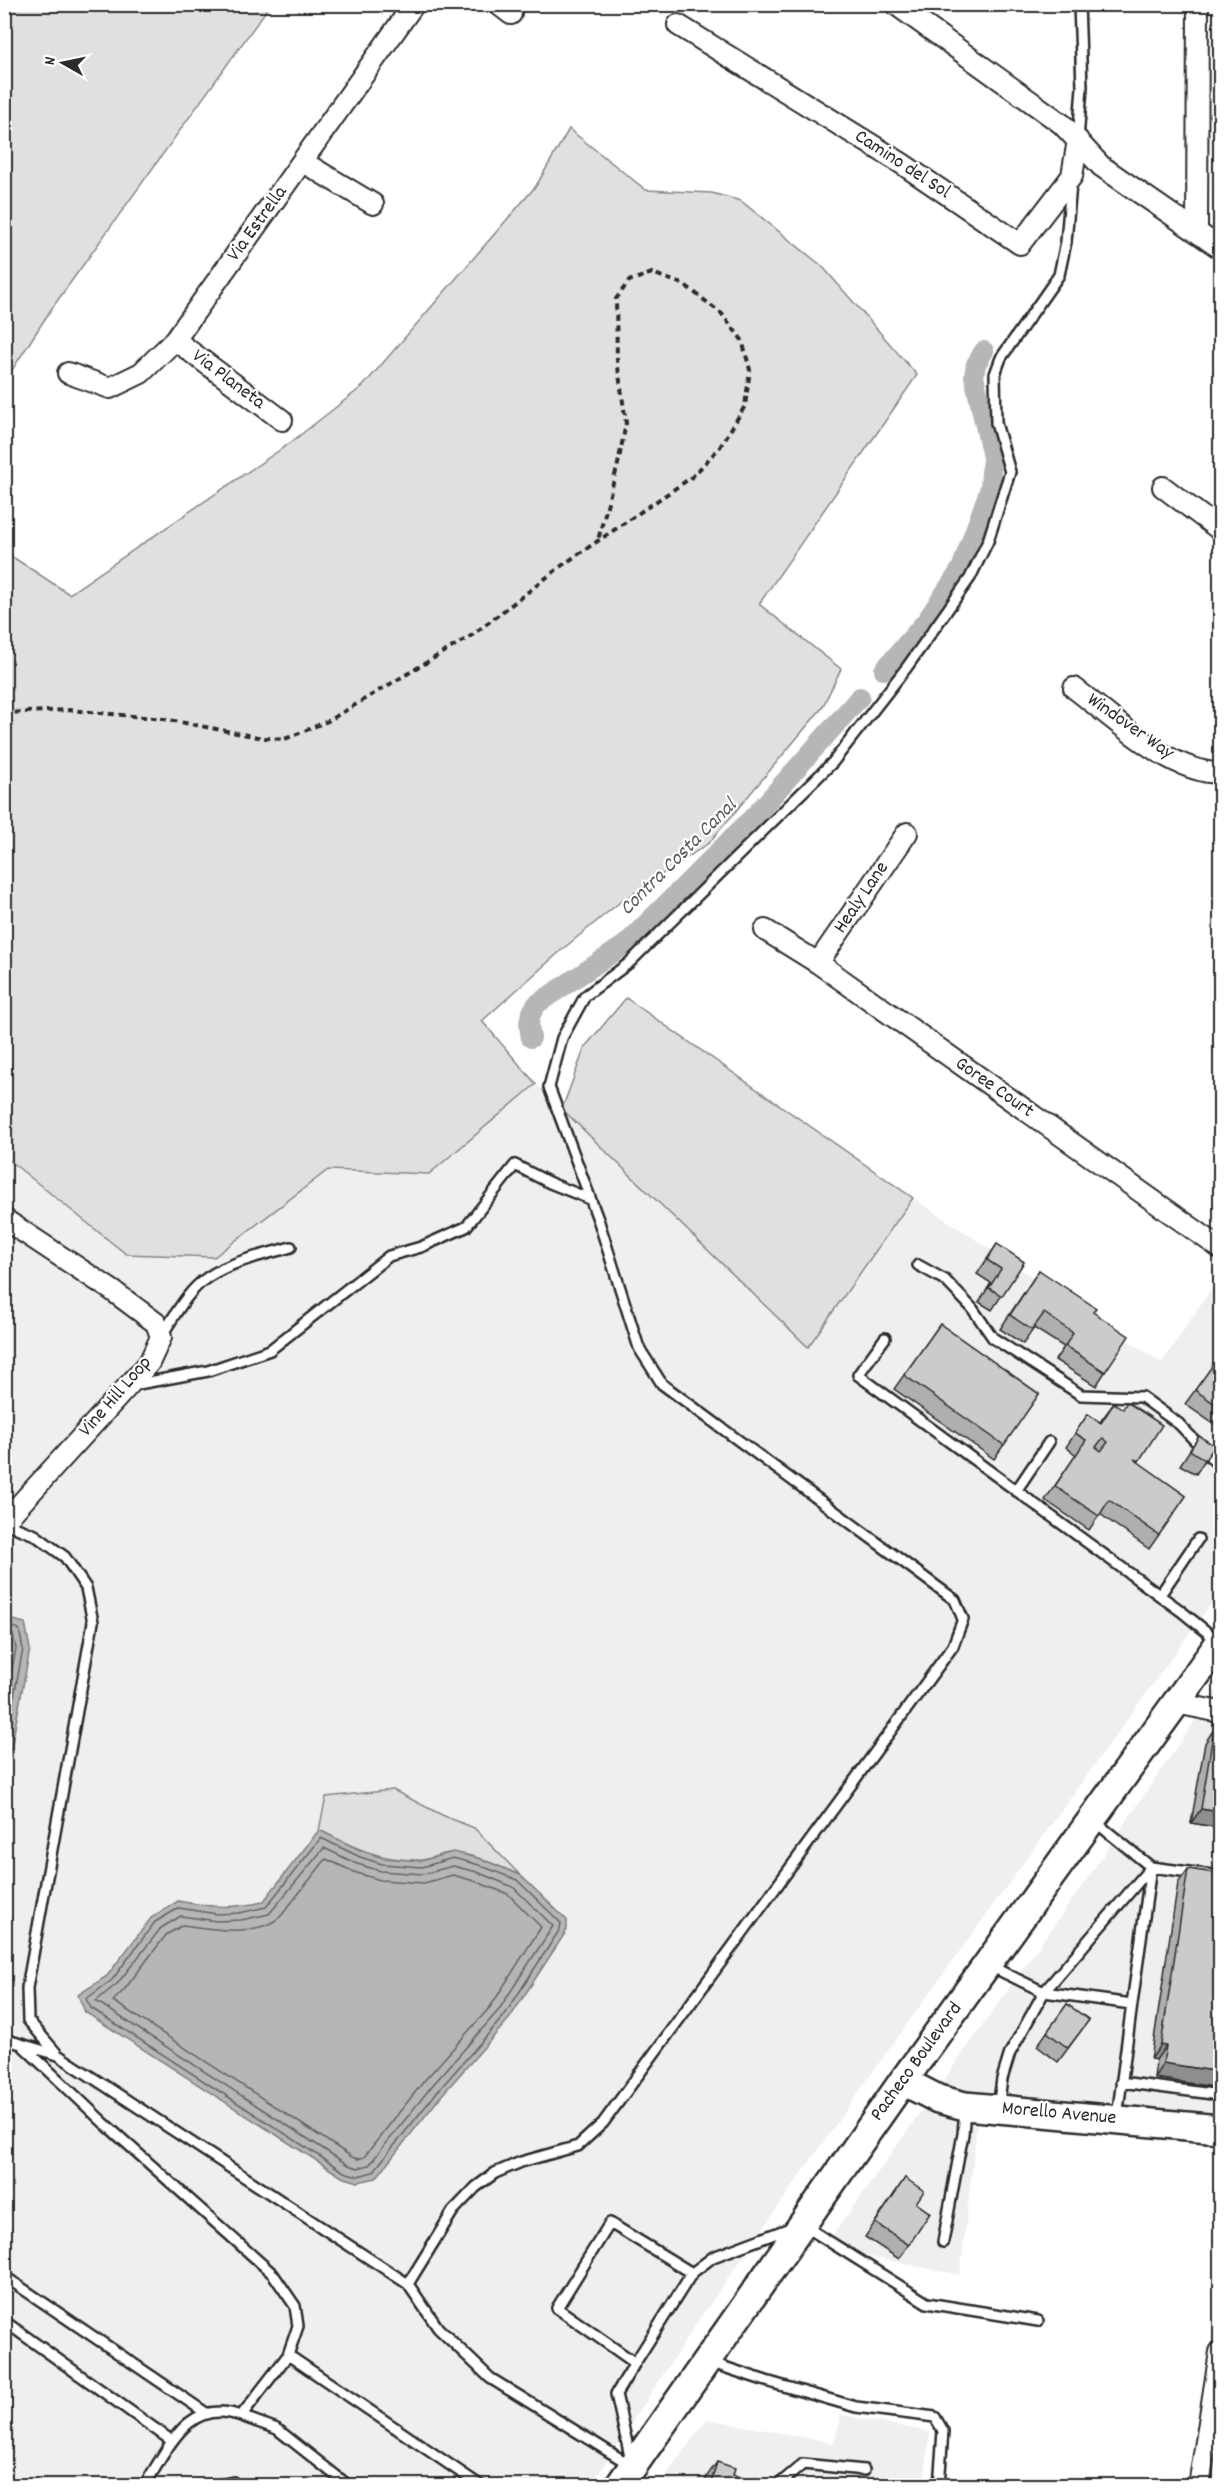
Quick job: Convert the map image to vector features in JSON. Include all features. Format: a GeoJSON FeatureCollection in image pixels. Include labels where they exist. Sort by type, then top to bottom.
{"type":"FeatureCollection","features":[{"type":"Feature","properties":{"kind":"main road","name":"Pacheco Boulevard"},"geometry":{"type":"LineString","coordinates":[[625,2476],[903,2081],[1220,1643]]}},
{"type":"Feature","properties":{"kind":"main road","name":"Morello Avenue"},"geometry":{"type":"LineString","coordinates":[[903,2081],[938,2099],[965,2106],[1221,2129]]}},
{"type":"Feature","properties":{"kind":"street","name":"Via Estrella"},"geometry":{"type":"LineString","coordinates":[[68,373],[110,388],[141,373],[175,340],[414,4]]}},
{"type":"Feature","properties":{"kind":"street"},"geometry":{"type":"LineString","coordinates":[[895,4],[1037,105],[1078,140],[1101,166],[1221,248]]}},
{"type":"Feature","properties":{"kind":"street"},"geometry":{"type":"LineString","coordinates":[[1197,231],[1198,4]]}},
{"type":"Feature","properties":{"kind":"street","name":"Camino del Sol"},"geometry":{"type":"LineString","coordinates":[[678,25],[901,163],[1020,244],[1072,176],[1078,140]]}},
{"type":"Feature","properties":{"kind":"street"},"geometry":{"type":"LineString","coordinates":[[303,162],[373,204]]}},
{"type":"Feature","properties":{"kind":"street","name":"Via Planeta"},"geometry":{"type":"LineString","coordinates":[[175,340],[282,420]]}},
{"type":"Feature","properties":{"kind":"street"},"geometry":{"type":"LineString","coordinates":[[1163,487],[1221,530]]}},
{"type":"Feature","properties":{"kind":"street","name":"Windover Way"},"geometry":{"type":"LineString","coordinates":[[1074,688],[1166,757],[1210,773],[1221,773]]}},
{"type":"Feature","properties":{"kind":"street","name":"Healy Lane"},"geometry":{"type":"LineString","coordinates":[[818,963],[907,833]]}},
{"type":"Feature","properties":{"kind":"street","name":"Goree Court"},"geometry":{"type":"LineString","coordinates":[[765,930],[818,963],[1221,1248]]}},
{"type":"Feature","properties":{"kind":"street","name":"Vine Hill Loop"},"geometry":{"type":"LineString","coordinates":[[4,1219],[113,1291],[156,1323],[161,1337],[149,1363],[4,1522]]}},
{"type":"Feature","properties":{"kind":"street"},"geometry":{"type":"LineString","coordinates":[[1176,1703],[1221,1712]]}},
{"type":"Feature","properties":{"kind":"street"},"geometry":{"type":"LineString","coordinates":[[1199,2486],[1221,2352]]}},
{"type":"Feature","properties":{"kind":"lane"},"geometry":{"type":"LineString","coordinates":[[1078,140],[1082,87],[1079,4]]}},
{"type":"Feature","properties":{"kind":"lane"},"geometry":{"type":"LineString","coordinates":[[408,2283],[453,2211],[476,2187],[495,2173],[521,2162],[578,2146],[603,2123],[953,1646],[963,1619],[955,1600],[662,1384],[639,1348],[590,1198],[549,1087],[562,1038],[585,996],[629,963],[833,762],[907,667],[970,578],[988,541],[1010,472],[996,423],[995,374],[1001,358],[1059,275],[1066,242],[1072,176]]}},
{"type":"Feature","properties":{"kind":"lane"},"geometry":{"type":"LineString","coordinates":[[129,1385],[208,1371],[270,1350],[389,1256],[421,1248],[466,1227],[515,1165],[550,1184],[590,1198]]}},
{"type":"Feature","properties":{"kind":"lane"},"geometry":{"type":"LineString","coordinates":[[161,1337],[181,1305],[207,1277],[243,1261],[291,1247]]}},
{"type":"Feature","properties":{"kind":"lane"},"geometry":{"type":"LineString","coordinates":[[918,1264],[945,1280],[972,1308],[993,1338],[1081,1395],[1142,1397],[1179,1424],[1221,1467]]}},
{"type":"Feature","properties":{"kind":"lane"},"geometry":{"type":"LineString","coordinates":[[885,1338],[858,1376],[1160,1595],[1220,1643]]}},
{"type":"Feature","properties":{"kind":"lane"},"geometry":{"type":"LineString","coordinates":[[1016,1491],[1049,1442]]}},
{"type":"Feature","properties":{"kind":"lane"},"geometry":{"type":"LineString","coordinates":[[4,1522],[35,1535],[65,1557],[86,1588],[93,1622],[27,1988],[28,2020],[58,2055],[408,2283],[438,2328],[490,2378],[625,2476]]}},
{"type":"Feature","properties":{"kind":"lane"},"geometry":{"type":"LineString","coordinates":[[1160,1595],[1198,1539]]}},
{"type":"Feature","properties":{"kind":"lane"},"geometry":{"type":"LineString","coordinates":[[1092,1819],[1151,1867],[1221,1876]]}},
{"type":"Feature","properties":{"kind":"lane"},"geometry":{"type":"LineString","coordinates":[[998,2109],[1002,2079],[1010,2053],[1044,1992],[1151,1867]]}},
{"type":"Feature","properties":{"kind":"lane"},"geometry":{"type":"LineString","coordinates":[[1116,2119],[1151,1867]]}},
{"type":"Feature","properties":{"kind":"lane"},"geometry":{"type":"LineString","coordinates":[[988,1965],[1044,1992],[1132,2004]]}},
{"type":"Feature","properties":{"kind":"lane"},"geometry":{"type":"LineString","coordinates":[[4,2039],[24,2047],[58,2055]]}},
{"type":"Feature","properties":{"kind":"lane"},"geometry":{"type":"LineString","coordinates":[[24,2047],[104,2123],[273,2274],[295,2306],[298,2326],[288,2355],[242,2416]]}},
{"type":"Feature","properties":{"kind":"lane"},"geometry":{"type":"LineString","coordinates":[[1121,2082],[1221,2095]]}},
{"type":"Feature","properties":{"kind":"lane"},"geometry":{"type":"LineString","coordinates":[[943,2242],[963,2134],[965,2106]]}},
{"type":"Feature","properties":{"kind":"lane"},"geometry":{"type":"LineString","coordinates":[[635,2363],[557,2307],[610,2223],[692,2273]]}},
{"type":"Feature","properties":{"kind":"lane"},"geometry":{"type":"LineString","coordinates":[[625,2476],[616,2394],[692,2273],[713,2257],[801,2224],[927,2303],[1038,2321]]}},
{"type":"Feature","properties":{"kind":"lane"},"geometry":{"type":"LineString","coordinates":[[4,2276],[206,2413]]}},
{"type":"Feature","properties":{"kind":"lane"},"geometry":{"type":"LineString","coordinates":[[4,2321],[172,2440]]}},
{"type":"Feature","properties":{"kind":"lane"},"geometry":{"type":"LineString","coordinates":[[288,2355],[481,2486]]}},
{"type":"Feature","properties":{"kind":"lane"},"geometry":{"type":"LineString","coordinates":[[707,2362],[856,2407],[935,2417],[943,2431],[939,2486]]}},
{"type":"Feature","properties":{"kind":"lane"},"geometry":{"type":"LineString","coordinates":[[144,2486],[183,2426],[206,2413],[228,2412],[278,2428],[349,2486]]}},
{"type":"Feature","properties":{"kind":"lane"},"geometry":{"type":"LineString","coordinates":[[777,2486],[803,2464],[864,2470]]}},
{"type":"Feature","properties":{"kind":"lane"},"geometry":{"type":"LineString","coordinates":[[4,2480],[12,2486]]}},
{"type":"Feature","properties":{"kind":"lane"},"geometry":{"type":"LineString","coordinates":[[213,2486],[233,2482],[237,2486]]}},
{"type":"Feature","properties":{"kind":"path"},"geometry":{"type":"LineString","coordinates":[[4,713],[70,710],[164,719],[263,738],[285,739],[328,721],[471,636],[598,540],[692,477],[720,447],[745,406],[750,370],[742,340],[722,314],[685,285],[652,273],[629,281],[616,298],[617,360],[626,423],[598,540]]}},
{"type":"Feature","properties":{"kind":"shaded area"},"geometry":{"type":"Polygon","coordinates":[[[5,4],[270,5],[50,311],[5,381],[5,4]]]}},
{"type":"Feature","properties":{"kind":"shaded area"},"geometry":{"type":"Polygon","coordinates":[[[569,129],[646,190],[712,193],[741,201],[822,266],[917,375],[759,604],[841,669],[822,708],[709,843],[619,903],[482,1021],[536,1084],[429,1174],[328,1170],[214,1257],[126,1254],[5,1157],[5,552],[69,594],[290,443],[363,386],[536,186],[569,129]]]}},
{"type":"Feature","properties":{"kind":"shaded area"},"geometry":{"type":"Polygon","coordinates":[[[626,998],[913,1198],[808,1347],[562,1109],[585,1047],[626,998]]]}},
{"type":"Feature","properties":{"kind":"shaded area"},"geometry":{"type":"Polygon","coordinates":[[[536,1084],[808,1346],[913,1198],[1162,1363],[1220,1275],[1220,1591],[884,2056],[698,2321],[591,2485],[5,2485],[4,1157],[126,1254],[214,1257],[328,1170],[429,1174],[536,1084]]]}},
{"type":"Feature","properties":{"kind":"shaded area"},"geometry":{"type":"Polygon","coordinates":[[[1220,1684],[1220,2129],[979,2108],[960,2275],[866,2256],[831,2238],[1085,1882],[1220,1684]]]}},
{"type":"Feature","properties":{"kind":"shaded area"},"geometry":{"type":"Polygon","coordinates":[[[393,1790],[442,1815],[474,1828],[520,1875],[463,1854],[446,1853],[419,1860],[392,1858],[355,1847],[319,1830],[326,1797],[393,1790]]]}},
{"type":"Feature","properties":{"kind":"shaded area"},"geometry":{"type":"Polygon","coordinates":[[[841,2415],[930,2432],[924,2485],[658,2486],[707,2419],[834,2443],[841,2415]]]}},
{"type":"Feature","properties":{"kind":"water"},"geometry":{"type":"Polygon","coordinates":[[[6,1618],[25,1623],[30,1649],[5,1780],[6,1618]]]}},
{"type":"Feature","properties":{"kind":"water"},"geometry":{"type":"Polygon","coordinates":[[[319,1830],[362,1851],[383,1858],[421,1861],[453,1852],[481,1859],[520,1875],[567,1920],[567,1930],[509,2019],[441,2096],[376,2178],[358,2182],[342,2177],[85,2012],[78,1995],[107,1976],[151,1918],[178,1901],[220,1906],[241,1906],[263,1902],[319,1830]]]}},
{"type":"Feature","properties":{"kind":"building"},"geometry":{"type":"Polygon","coordinates":[[[997,1244],[1024,1262],[1002,1296],[989,1288],[1001,1269],[987,1260],[997,1244]]]}},
{"type":"Feature","properties":{"kind":"building"},"geometry":{"type":"Polygon","coordinates":[[[1039,1270],[1096,1308],[1093,1312],[1129,1336],[1105,1372],[1065,1346],[1073,1333],[1044,1313],[1032,1330],[1010,1315],[1039,1270]]]}},
{"type":"Feature","properties":{"kind":"building"},"geometry":{"type":"Polygon","coordinates":[[[940,1324],[1039,1394],[1004,1445],[904,1375],[940,1324]]]}},
{"type":"Feature","properties":{"kind":"building"},"geometry":{"type":"Polygon","coordinates":[[[1221,1354],[1221,1408],[1195,1390],[1221,1354]]]}},
{"type":"Feature","properties":{"kind":"building"},"geometry":{"type":"Polygon","coordinates":[[[1127,1402],[1162,1425],[1139,1461],[1134,1459],[1186,1496],[1159,1535],[1109,1500],[1099,1516],[1055,1486],[1086,1440],[1075,1433],[1088,1414],[1101,1423],[1114,1403],[1123,1409],[1127,1402]],[[1103,1438],[1096,1447],[1101,1451],[1108,1442],[1103,1438]]]}},
{"type":"Feature","properties":{"kind":"building"},"geometry":{"type":"Polygon","coordinates":[[[1199,1436],[1215,1446],[1205,1460],[1190,1450],[1199,1436]]]}},
{"type":"Feature","properties":{"kind":"building"},"geometry":{"type":"Polygon","coordinates":[[[1214,1729],[1221,1730],[1221,1812],[1201,1809],[1214,1729]]]}},
{"type":"Feature","properties":{"kind":"building"},"geometry":{"type":"Polygon","coordinates":[[[1188,1869],[1221,1874],[1221,2072],[1163,2063],[1166,2046],[1161,2045],[1188,1869]]]}},
{"type":"Feature","properties":{"kind":"building"},"geometry":{"type":"Polygon","coordinates":[[[1067,2004],[1089,2020],[1068,2048],[1047,2032],[1067,2004]]]}},
{"type":"Feature","properties":{"kind":"building"},"geometry":{"type":"Polygon","coordinates":[[[905,2178],[924,2191],[916,2203],[930,2213],[909,2245],[875,2223],[905,2178]]]}},
{"type":"Feature","properties":{"kind":"building"},"geometry":{"type":"Polygon","coordinates":[[[717,2462],[735,2468],[733,2475],[745,2479],[743,2486],[710,2486],[717,2462]]]}},
{"type":"Feature","properties":{"kind":"waterway","name":"Contra Costa Canal"},"geometry":{"type":"LineString","coordinates":[[884,670],[926,621],[961,569],[990,488],[992,457],[974,376],[976,364],[984,351]]}},
{"type":"Feature","properties":{"kind":"waterway","name":"Contra Costa Canal"},"geometry":{"type":"LineString","coordinates":[[531,1038],[530,1020],[537,1004],[626,944],[758,812],[860,697]]}}]}
